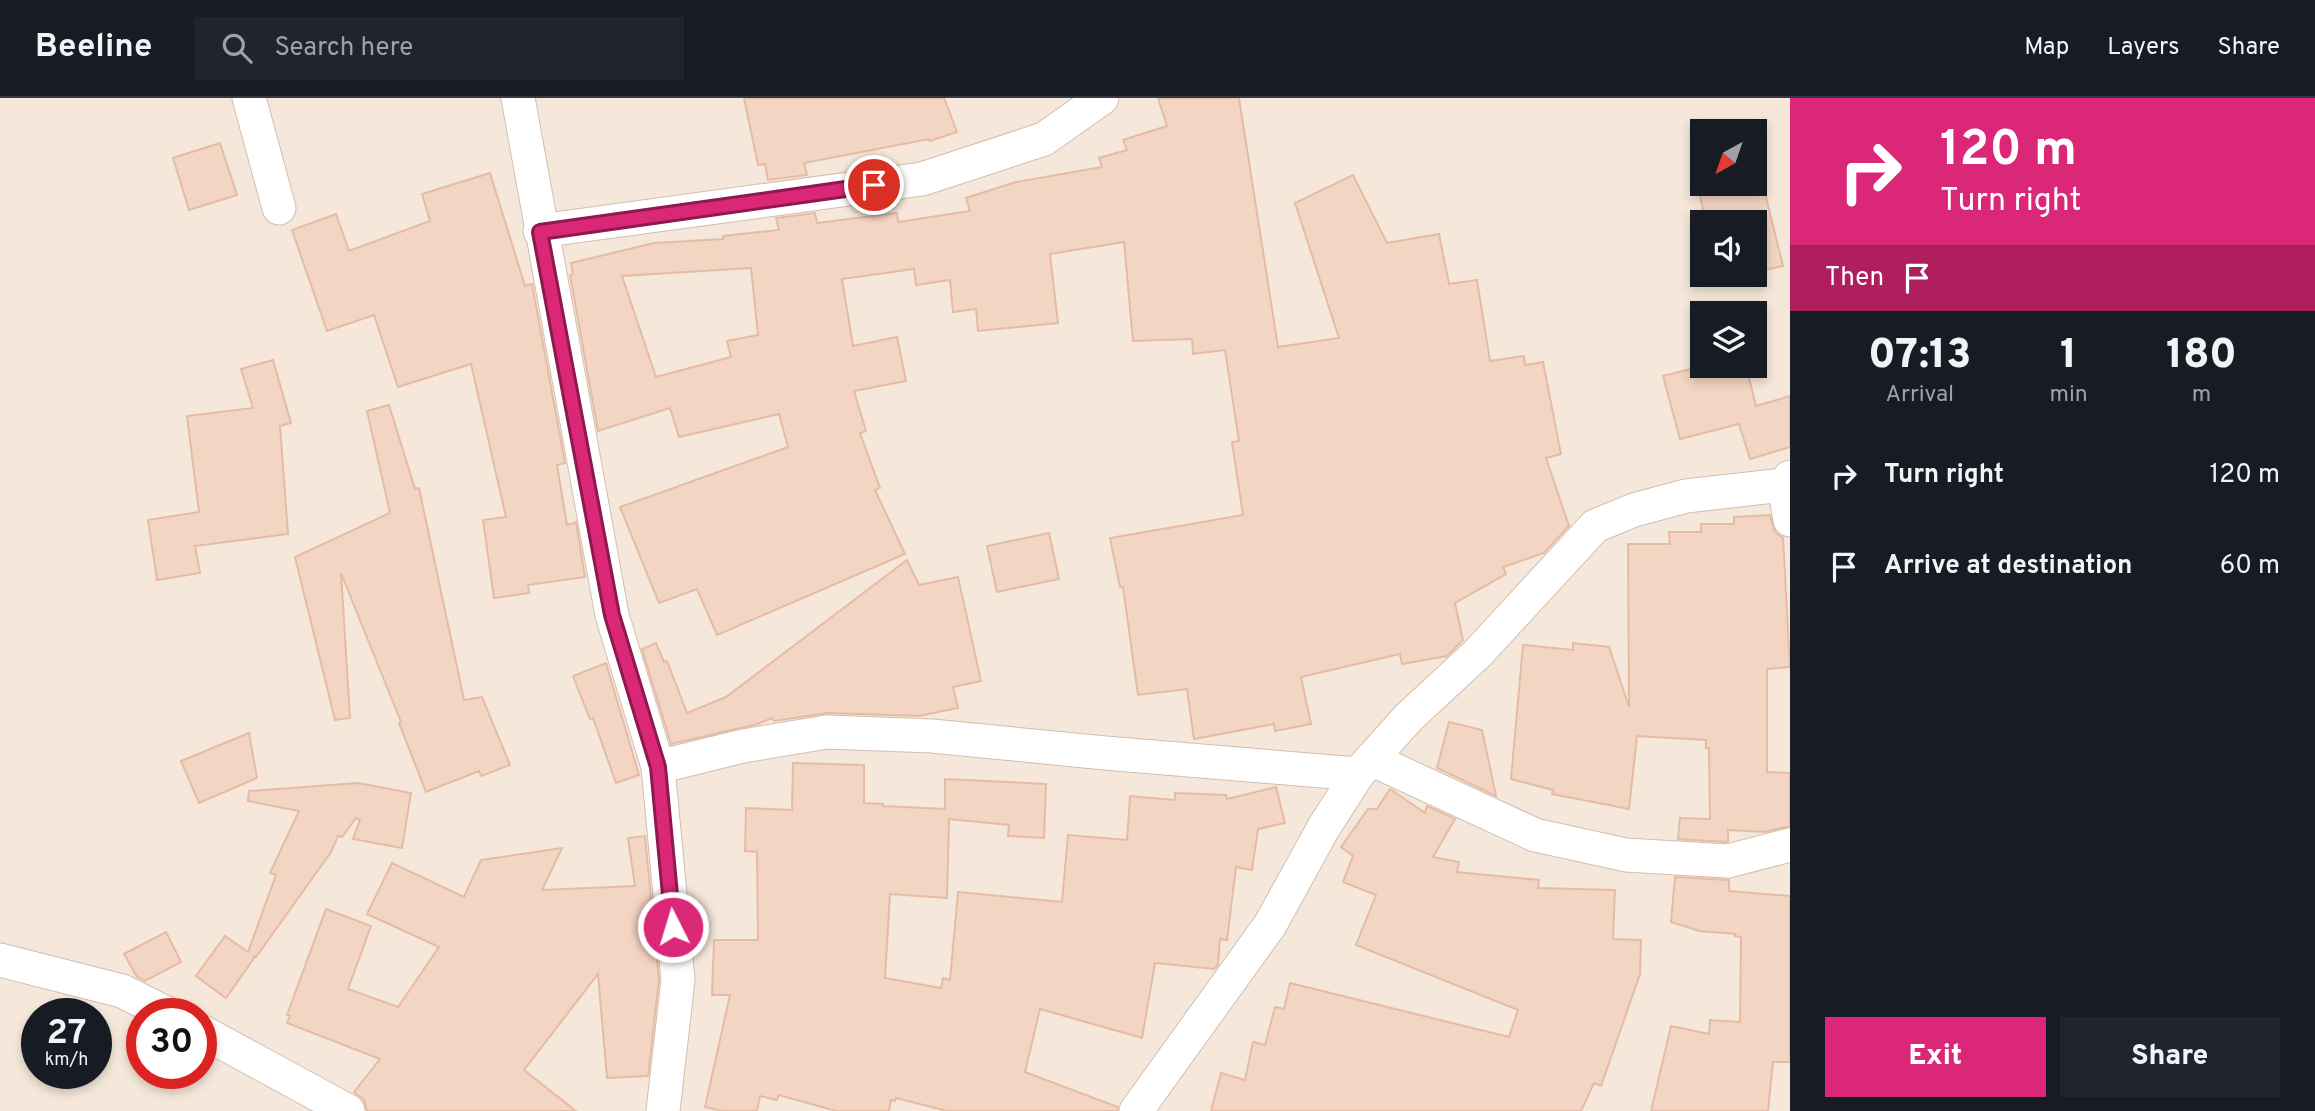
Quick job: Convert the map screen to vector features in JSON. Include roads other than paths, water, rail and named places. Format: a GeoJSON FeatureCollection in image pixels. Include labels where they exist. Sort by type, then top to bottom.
{"type":"FeatureCollection","features":[{"type":"Feature","properties":{"kind":"street"},"geometry":{"type":"LineString","coordinates":[[249,98],[279,208]]}},
{"type":"Feature","properties":{"kind":"street"},"geometry":{"type":"LineString","coordinates":[[518,98],[540,232],[612,615],[658,767],[678,980],[663,1111]]}},
{"type":"Feature","properties":{"kind":"street"},"geometry":{"type":"LineString","coordinates":[[540,232],[922,179],[1044,139],[1102,98]]}},
{"type":"Feature","properties":{"kind":"street"},"geometry":{"type":"LineString","coordinates":[[1136,1111],[1270,925],[1324,827],[1365,767],[1408,718],[1478,653],[1595,526],[1634,510],[1686,496],[1787,481],[1790,520]]}},
{"type":"Feature","properties":{"kind":"street"},"geometry":{"type":"LineString","coordinates":[[658,767],[743,746],[827,732],[932,736],[1105,753],[1365,767],[1535,835],[1626,855],[1728,861],[1790,845]]}},
{"type":"Feature","properties":{"kind":"street"},"geometry":{"type":"LineString","coordinates":[[0,960],[122,991],[136,998]]}},
{"type":"Feature","properties":{"kind":"street"},"geometry":{"type":"LineString","coordinates":[[217,1039],[348,1111]]}}]}
